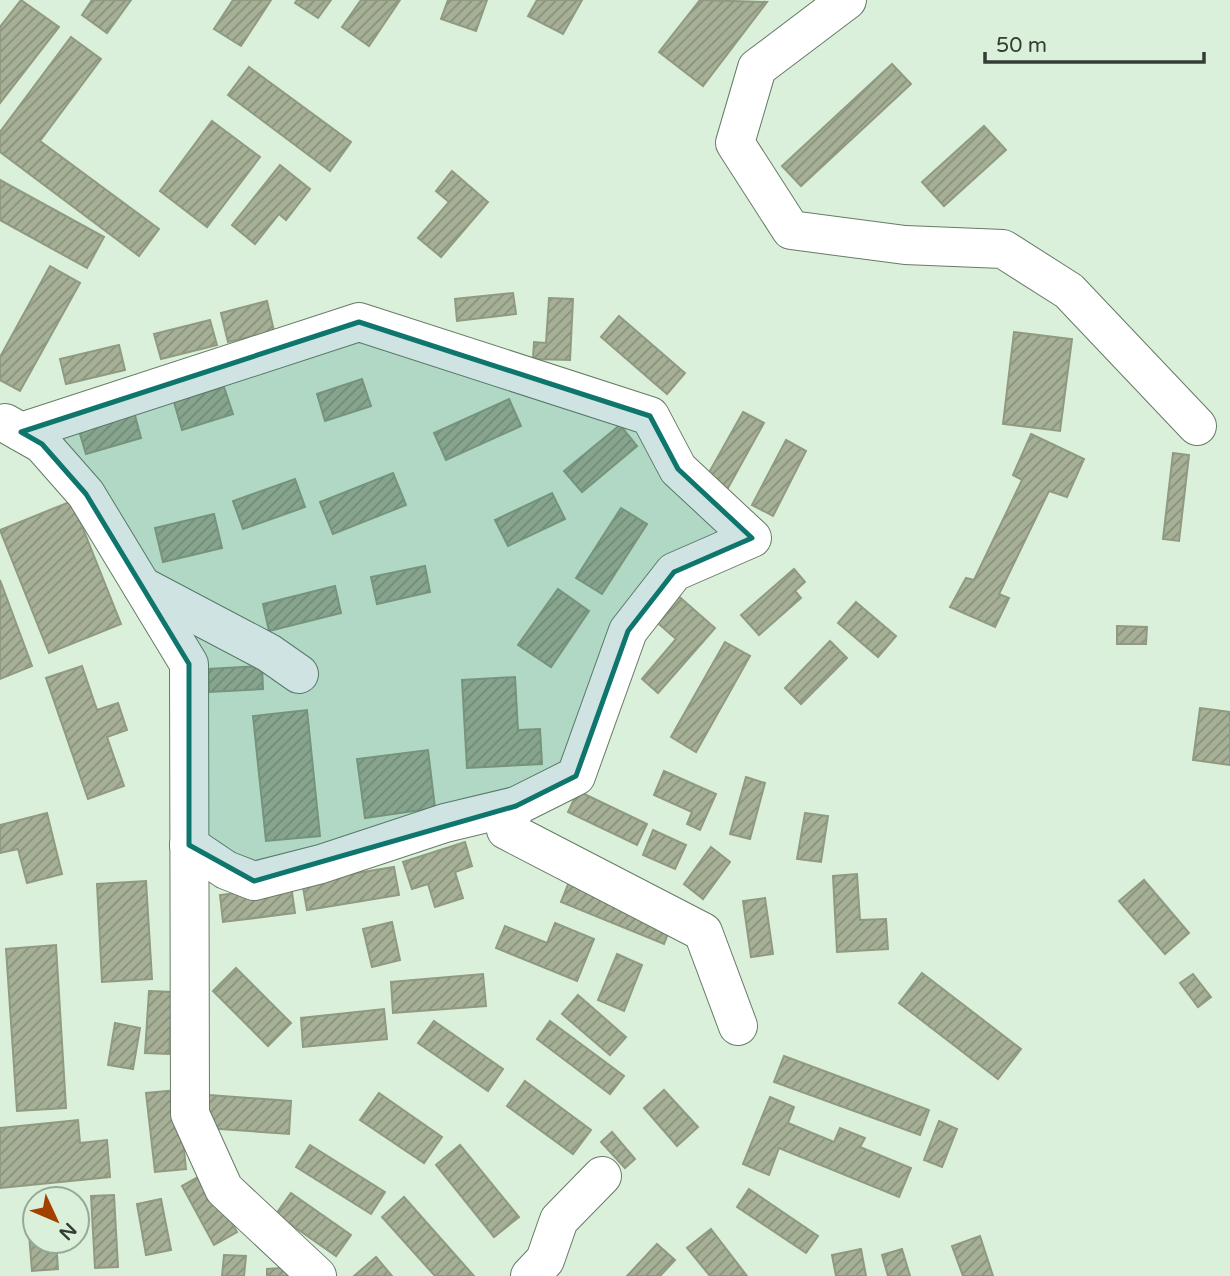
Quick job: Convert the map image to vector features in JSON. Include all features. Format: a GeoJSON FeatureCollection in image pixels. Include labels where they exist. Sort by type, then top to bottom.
{"type":"FeatureCollection","features":[{"type":"Feature","properties":{"kind":"street"},"geometry":{"type":"LineString","coordinates":[[847,0],[757,68],[735,143],[791,230],[905,245],[1003,249],[1069,290],[1197,426]]}},
{"type":"Feature","properties":{"kind":"street"},"geometry":{"type":"LineString","coordinates":[[10,426],[359,322],[650,416],[678,469],[752,538],[674,572],[628,631],[576,776],[516,806],[445,822],[321,864],[254,881],[226,870],[189,845]]}},
{"type":"Feature","properties":{"kind":"street"},"geometry":{"type":"LineString","coordinates":[[10,426],[42,444],[86,494],[189,664],[190,1114],[224,1189],[317,1276]]}},
{"type":"Feature","properties":{"kind":"street"},"geometry":{"type":"LineString","coordinates":[[141,585],[269,653],[299,674]]}},
{"type":"Feature","properties":{"kind":"street"},"geometry":{"type":"LineString","coordinates":[[516,806],[506,830],[703,932],[738,1026]]}},
{"type":"Feature","properties":{"kind":"street"},"geometry":{"type":"LineString","coordinates":[[530,1276],[545,1261],[559,1220],[602,1176]]}},
{"type":"Feature","properties":{"kind":"highlighted area"},"geometry":{"type":"Polygon","coordinates":[[[359,322],[650,416],[678,469],[752,538],[674,572],[628,631],[576,776],[516,806],[254,881],[189,845],[189,664],[86,494],[42,444],[21,432],[359,322]]]}},
{"type":"Feature","properties":{"kind":"building"},"geometry":{"type":"Polygon","coordinates":[[[21,0],[59,27],[0,103],[0,27],[21,0]]]}},
{"type":"Feature","properties":{"kind":"building"},"geometry":{"type":"Polygon","coordinates":[[[92,0],[131,0],[107,33],[82,15],[92,0]]]}},
{"type":"Feature","properties":{"kind":"building"},"geometry":{"type":"Polygon","coordinates":[[[233,0],[271,0],[241,46],[214,29],[233,0]]]}},
{"type":"Feature","properties":{"kind":"building"},"geometry":{"type":"Polygon","coordinates":[[[297,0],[331,0],[318,18],[295,3],[297,0]]]}},
{"type":"Feature","properties":{"kind":"building"},"geometry":{"type":"Polygon","coordinates":[[[361,0],[400,0],[369,46],[342,27],[361,0]]]}},
{"type":"Feature","properties":{"kind":"building"},"geometry":{"type":"Polygon","coordinates":[[[448,0],[487,0],[476,31],[441,19],[448,0]]]}},
{"type":"Feature","properties":{"kind":"building"},"geometry":{"type":"Polygon","coordinates":[[[537,0],[582,0],[563,34],[528,16],[537,0]]]}},
{"type":"Feature","properties":{"kind":"building"},"geometry":{"type":"Polygon","coordinates":[[[700,0],[767,2],[703,86],[659,52],[700,0]]]}},
{"type":"Feature","properties":{"kind":"building"},"geometry":{"type":"Polygon","coordinates":[[[71,37],[101,59],[40,141],[159,229],[139,256],[0,152],[0,132],[71,37]]]}},
{"type":"Feature","properties":{"kind":"building"},"geometry":{"type":"Polygon","coordinates":[[[892,64],[911,84],[801,186],[782,166],[892,64]]]}},
{"type":"Feature","properties":{"kind":"building"},"geometry":{"type":"Polygon","coordinates":[[[249,67],[351,142],[330,171],[228,95],[249,67]]]}},
{"type":"Feature","properties":{"kind":"building"},"geometry":{"type":"Polygon","coordinates":[[[212,121],[260,157],[207,227],[160,191],[212,121]]]}},
{"type":"Feature","properties":{"kind":"building"},"geometry":{"type":"Polygon","coordinates":[[[984,126],[1006,150],[944,206],[922,182],[984,126]]]}},
{"type":"Feature","properties":{"kind":"building"},"geometry":{"type":"Polygon","coordinates":[[[280,165],[310,189],[286,220],[279,214],[255,244],[232,225],[280,165]]]}},
{"type":"Feature","properties":{"kind":"building"},"geometry":{"type":"Polygon","coordinates":[[[452,171],[488,202],[441,257],[418,238],[449,202],[436,191],[452,171]]]}},
{"type":"Feature","properties":{"kind":"building"},"geometry":{"type":"Polygon","coordinates":[[[0,180],[104,237],[87,268],[0,220],[0,180]]]}},
{"type":"Feature","properties":{"kind":"building"},"geometry":{"type":"Polygon","coordinates":[[[50,266],[80,283],[20,391],[0,380],[0,357],[50,266]]]}},
{"type":"Feature","properties":{"kind":"building"},"geometry":{"type":"Polygon","coordinates":[[[513,293],[516,314],[457,321],[455,299],[513,293]]]}},
{"type":"Feature","properties":{"kind":"building"},"geometry":{"type":"Polygon","coordinates":[[[549,298],[573,299],[570,360],[533,359],[534,342],[546,343],[549,298]]]}},
{"type":"Feature","properties":{"kind":"building"},"geometry":{"type":"Polygon","coordinates":[[[267,301],[274,331],[228,342],[221,313],[267,301]]]}},
{"type":"Feature","properties":{"kind":"building"},"geometry":{"type":"Polygon","coordinates":[[[619,316],[685,373],[667,394],[601,337],[619,316]]]}},
{"type":"Feature","properties":{"kind":"building"},"geometry":{"type":"Polygon","coordinates":[[[210,320],[217,345],[161,359],[154,334],[210,320]]]}},
{"type":"Feature","properties":{"kind":"building"},"geometry":{"type":"Polygon","coordinates":[[[1014,332],[1072,339],[1060,431],[1003,424],[1014,332]]]}},
{"type":"Feature","properties":{"kind":"building"},"geometry":{"type":"Polygon","coordinates":[[[119,345],[125,370],[66,384],[60,359],[119,345]]]}},
{"type":"Feature","properties":{"kind":"building"},"geometry":{"type":"Polygon","coordinates":[[[362,379],[371,406],[325,421],[317,394],[362,379]]]}},
{"type":"Feature","properties":{"kind":"building"},"geometry":{"type":"Polygon","coordinates":[[[224,387],[233,414],[182,430],[174,402],[224,387]]]}},
{"type":"Feature","properties":{"kind":"building"},"geometry":{"type":"Polygon","coordinates":[[[509,399],[521,426],[446,460],[434,433],[509,399]]]}},
{"type":"Feature","properties":{"kind":"building"},"geometry":{"type":"Polygon","coordinates":[[[133,408],[141,438],[86,454],[77,424],[133,408]]]}},
{"type":"Feature","properties":{"kind":"building"},"geometry":{"type":"Polygon","coordinates":[[[743,412],[764,423],[728,488],[707,476],[743,412]]]}},
{"type":"Feature","properties":{"kind":"building"},"geometry":{"type":"Polygon","coordinates":[[[620,425],[637,446],[582,492],[564,471],[620,425]]]}},
{"type":"Feature","properties":{"kind":"building"},"geometry":{"type":"Polygon","coordinates":[[[1031,434],[1084,459],[1067,497],[1049,491],[999,594],[1009,598],[995,627],[950,607],[966,578],[974,580],[1022,480],[1013,475],[1031,434]]]}},
{"type":"Feature","properties":{"kind":"building"},"geometry":{"type":"Polygon","coordinates":[[[786,440],[806,451],[773,516],[752,505],[786,440]]]}},
{"type":"Feature","properties":{"kind":"building"},"geometry":{"type":"Polygon","coordinates":[[[1173,453],[1189,455],[1179,541],[1163,539],[1173,453]]]}},
{"type":"Feature","properties":{"kind":"building"},"geometry":{"type":"Polygon","coordinates":[[[393,473],[406,505],[333,534],[320,502],[393,473]]]}},
{"type":"Feature","properties":{"kind":"building"},"geometry":{"type":"Polygon","coordinates":[[[295,479],[305,507],[243,529],[233,501],[295,479]]]}},
{"type":"Feature","properties":{"kind":"building"},"geometry":{"type":"Polygon","coordinates":[[[552,493],[565,519],[508,546],[495,520],[552,493]]]}},
{"type":"Feature","properties":{"kind":"building"},"geometry":{"type":"Polygon","coordinates":[[[72,501],[121,624],[49,653],[0,530],[72,501]]]}},
{"type":"Feature","properties":{"kind":"building"},"geometry":{"type":"Polygon","coordinates":[[[621,508],[647,524],[602,594],[576,578],[621,508]]]}},
{"type":"Feature","properties":{"kind":"building"},"geometry":{"type":"Polygon","coordinates":[[[214,514],[222,548],[163,562],[155,528],[214,514]]]}},
{"type":"Feature","properties":{"kind":"building"},"geometry":{"type":"Polygon","coordinates":[[[425,566],[430,592],[377,604],[371,577],[425,566]]]}},
{"type":"Feature","properties":{"kind":"building"},"geometry":{"type":"Polygon","coordinates":[[[794,569],[805,582],[795,591],[801,598],[759,635],[741,615],[794,569]]]}},
{"type":"Feature","properties":{"kind":"building"},"geometry":{"type":"Polygon","coordinates":[[[0,580],[32,666],[0,679],[0,580]]]}},
{"type":"Feature","properties":{"kind":"building"},"geometry":{"type":"Polygon","coordinates":[[[335,586],[341,613],[269,631],[263,604],[335,586]]]}},
{"type":"Feature","properties":{"kind":"building"},"geometry":{"type":"Polygon","coordinates":[[[558,589],[589,611],[551,667],[518,645],[558,589]]]}},
{"type":"Feature","properties":{"kind":"building"},"geometry":{"type":"Polygon","coordinates":[[[675,593],[715,628],[658,693],[642,679],[676,639],[652,618],[675,593]]]}},
{"type":"Feature","properties":{"kind":"building"},"geometry":{"type":"Polygon","coordinates":[[[856,602],[896,636],[878,657],[838,623],[856,602]]]}},
{"type":"Feature","properties":{"kind":"building"},"geometry":{"type":"Polygon","coordinates":[[[1117,626],[1147,627],[1146,644],[1117,644],[1117,626]]]}},
{"type":"Feature","properties":{"kind":"building"},"geometry":{"type":"Polygon","coordinates":[[[830,641],[847,658],[801,704],[785,688],[830,641]]]}},
{"type":"Feature","properties":{"kind":"building"},"geometry":{"type":"Polygon","coordinates":[[[725,642],[750,656],[696,752],[671,737],[725,642]]]}},
{"type":"Feature","properties":{"kind":"building"},"geometry":{"type":"Polygon","coordinates":[[[82,666],[97,710],[118,703],[127,730],[107,737],[124,786],[88,799],[46,678],[82,666]]]}},
{"type":"Feature","properties":{"kind":"building"},"geometry":{"type":"Polygon","coordinates":[[[262,666],[263,689],[209,692],[208,669],[262,666]]]}},
{"type":"Feature","properties":{"kind":"building"},"geometry":{"type":"Polygon","coordinates":[[[515,677],[518,730],[540,729],[542,764],[467,768],[462,680],[515,677]]]}},
{"type":"Feature","properties":{"kind":"building"},"geometry":{"type":"Polygon","coordinates":[[[1200,708],[1230,712],[1230,765],[1193,760],[1200,708]]]}},
{"type":"Feature","properties":{"kind":"building"},"geometry":{"type":"Polygon","coordinates":[[[307,710],[320,836],[266,841],[253,716],[307,710]]]}},
{"type":"Feature","properties":{"kind":"building"},"geometry":{"type":"Polygon","coordinates":[[[428,750],[435,808],[365,818],[357,759],[428,750]]]}},
{"type":"Feature","properties":{"kind":"building"},"geometry":{"type":"Polygon","coordinates":[[[664,771],[716,794],[700,830],[687,824],[692,812],[654,795],[664,771]]]}},
{"type":"Feature","properties":{"kind":"building"},"geometry":{"type":"Polygon","coordinates":[[[746,777],[765,783],[750,839],[730,834],[746,777]]]}},
{"type":"Feature","properties":{"kind":"building"},"geometry":{"type":"Polygon","coordinates":[[[578,791],[647,824],[637,845],[568,812],[578,791]]]}},
{"type":"Feature","properties":{"kind":"building"},"geometry":{"type":"Polygon","coordinates":[[[47,813],[62,874],[27,883],[18,849],[0,853],[0,825],[47,813]]]}},
{"type":"Feature","properties":{"kind":"building"},"geometry":{"type":"Polygon","coordinates":[[[805,813],[828,816],[821,862],[797,859],[805,813]]]}},
{"type":"Feature","properties":{"kind":"building"},"geometry":{"type":"Polygon","coordinates":[[[653,830],[686,845],[675,869],[643,855],[653,830]]]}},
{"type":"Feature","properties":{"kind":"building"},"geometry":{"type":"Polygon","coordinates":[[[465,842],[472,866],[455,872],[463,898],[435,907],[428,884],[412,889],[403,862],[465,842]]]}},
{"type":"Feature","properties":{"kind":"building"},"geometry":{"type":"Polygon","coordinates":[[[711,847],[730,862],[703,899],[684,884],[711,847]]]}},
{"type":"Feature","properties":{"kind":"building"},"geometry":{"type":"Polygon","coordinates":[[[394,867],[399,895],[307,910],[302,882],[394,867]]]}},
{"type":"Feature","properties":{"kind":"building"},"geometry":{"type":"Polygon","coordinates":[[[857,874],[860,920],[886,919],[888,949],[837,952],[833,876],[857,874]]]}},
{"type":"Feature","properties":{"kind":"building"},"geometry":{"type":"Polygon","coordinates":[[[1144,880],[1189,933],[1165,954],[1119,901],[1144,880]]]}},
{"type":"Feature","properties":{"kind":"building"},"geometry":{"type":"Polygon","coordinates":[[[146,881],[152,979],[102,982],[97,884],[146,881]]]}},
{"type":"Feature","properties":{"kind":"building"},"geometry":{"type":"Polygon","coordinates":[[[569,882],[672,923],[664,944],[561,902],[569,882]]]}},
{"type":"Feature","properties":{"kind":"building"},"geometry":{"type":"Polygon","coordinates":[[[291,886],[295,913],[223,922],[220,895],[291,886]]]}},
{"type":"Feature","properties":{"kind":"building"},"geometry":{"type":"Polygon","coordinates":[[[765,898],[773,954],[751,957],[743,901],[765,898]]]}},
{"type":"Feature","properties":{"kind":"building"},"geometry":{"type":"Polygon","coordinates":[[[392,922],[400,960],[372,967],[363,929],[392,922]]]}},
{"type":"Feature","properties":{"kind":"building"},"geometry":{"type":"Polygon","coordinates":[[[555,923],[594,939],[577,981],[496,948],[505,926],[547,943],[555,923]]]}},
{"type":"Feature","properties":{"kind":"building"},"geometry":{"type":"Polygon","coordinates":[[[56,945],[66,1108],[17,1111],[6,949],[56,945]]]}},
{"type":"Feature","properties":{"kind":"building"},"geometry":{"type":"Polygon","coordinates":[[[617,954],[642,965],[624,1011],[598,1000],[617,954]]]}},
{"type":"Feature","properties":{"kind":"building"},"geometry":{"type":"Polygon","coordinates":[[[236,968],[291,1023],[268,1046],[213,991],[236,968]]]}},
{"type":"Feature","properties":{"kind":"building"},"geometry":{"type":"Polygon","coordinates":[[[922,973],[1021,1049],[998,1079],[899,1003],[922,973]]]}},
{"type":"Feature","properties":{"kind":"building"},"geometry":{"type":"Polygon","coordinates":[[[483,974],[486,1006],[393,1013],[391,982],[483,974]]]}},
{"type":"Feature","properties":{"kind":"building"},"geometry":{"type":"Polygon","coordinates":[[[1193,974],[1211,997],[1198,1007],[1180,983],[1193,974]]]}},
{"type":"Feature","properties":{"kind":"building"},"geometry":{"type":"Polygon","coordinates":[[[149,991],[173,992],[169,1054],[145,1053],[149,991]]]}},
{"type":"Feature","properties":{"kind":"building"},"geometry":{"type":"Polygon","coordinates":[[[578,995],[626,1037],[610,1055],[562,1014],[578,995]]]}},
{"type":"Feature","properties":{"kind":"building"},"geometry":{"type":"Polygon","coordinates":[[[384,1009],[387,1039],[303,1047],[301,1018],[384,1009]]]}},
{"type":"Feature","properties":{"kind":"building"},"geometry":{"type":"Polygon","coordinates":[[[434,1021],[503,1069],[488,1091],[418,1043],[434,1021]]]}},
{"type":"Feature","properties":{"kind":"building"},"geometry":{"type":"Polygon","coordinates":[[[550,1021],[624,1076],[610,1094],[537,1039],[550,1021]]]}},
{"type":"Feature","properties":{"kind":"building"},"geometry":{"type":"Polygon","coordinates":[[[115,1023],[140,1028],[133,1069],[108,1065],[115,1023]]]}},
{"type":"Feature","properties":{"kind":"building"},"geometry":{"type":"Polygon","coordinates":[[[784,1056],[929,1110],[920,1135],[774,1082],[784,1056]]]}},
{"type":"Feature","properties":{"kind":"building"},"geometry":{"type":"Polygon","coordinates":[[[525,1081],[591,1130],[573,1154],[507,1106],[525,1081]]]}},
{"type":"Feature","properties":{"kind":"building"},"geometry":{"type":"Polygon","coordinates":[[[178,1090],[186,1169],[155,1172],[146,1093],[178,1090]]]}},
{"type":"Feature","properties":{"kind":"building"},"geometry":{"type":"Polygon","coordinates":[[[664,1090],[698,1127],[677,1146],[644,1108],[664,1090]]]}},
{"type":"Feature","properties":{"kind":"building"},"geometry":{"type":"Polygon","coordinates":[[[379,1093],[442,1137],[424,1163],[360,1120],[379,1093]]]}},
{"type":"Feature","properties":{"kind":"building"},"geometry":{"type":"Polygon","coordinates":[[[209,1095],[291,1101],[289,1134],[206,1128],[209,1095]]]}},
{"type":"Feature","properties":{"kind":"building"},"geometry":{"type":"Polygon","coordinates":[[[770,1097],[794,1107],[788,1123],[834,1142],[840,1128],[865,1138],[860,1147],[911,1168],[899,1197],[779,1148],[769,1175],[743,1164],[770,1097]]]}},
{"type":"Feature","properties":{"kind":"building"},"geometry":{"type":"Polygon","coordinates":[[[78,1120],[80,1143],[107,1140],[110,1177],[0,1188],[0,1128],[78,1120]]]}},
{"type":"Feature","properties":{"kind":"building"},"geometry":{"type":"Polygon","coordinates":[[[939,1121],[957,1129],[942,1167],[924,1160],[939,1121]]]}},
{"type":"Feature","properties":{"kind":"building"},"geometry":{"type":"Polygon","coordinates":[[[612,1132],[635,1159],[625,1168],[601,1142],[612,1132]]]}},
{"type":"Feature","properties":{"kind":"building"},"geometry":{"type":"Polygon","coordinates":[[[310,1145],[385,1192],[371,1214],[296,1167],[310,1145]]]}},
{"type":"Feature","properties":{"kind":"building"},"geometry":{"type":"Polygon","coordinates":[[[460,1145],[519,1217],[494,1237],[436,1165],[460,1145]]]}},
{"type":"Feature","properties":{"kind":"building"},"geometry":{"type":"Polygon","coordinates":[[[205,1173],[237,1232],[214,1245],[182,1186],[205,1173]]]}},
{"type":"Feature","properties":{"kind":"building"},"geometry":{"type":"Polygon","coordinates":[[[749,1189],[818,1236],[806,1253],[737,1207],[749,1189]]]}},
{"type":"Feature","properties":{"kind":"building"},"geometry":{"type":"Polygon","coordinates":[[[291,1193],[351,1235],[336,1256],[276,1214],[291,1193]]]}},
{"type":"Feature","properties":{"kind":"building"},"geometry":{"type":"Polygon","coordinates":[[[114,1195],[118,1267],[95,1268],[91,1196],[114,1195]]]}},
{"type":"Feature","properties":{"kind":"building"},"geometry":{"type":"Polygon","coordinates":[[[404,1197],[474,1276],[435,1276],[382,1217],[404,1197]]]}},
{"type":"Feature","properties":{"kind":"building"},"geometry":{"type":"Polygon","coordinates":[[[161,1199],[171,1250],[146,1255],[137,1204],[161,1199]]]}},
{"type":"Feature","properties":{"kind":"building"},"geometry":{"type":"Polygon","coordinates":[[[711,1229],[747,1276],[710,1276],[687,1248],[711,1229]]]}},
{"type":"Feature","properties":{"kind":"building"},"geometry":{"type":"Polygon","coordinates":[[[980,1236],[993,1276],[963,1276],[952,1246],[980,1236]]]}},
{"type":"Feature","properties":{"kind":"building"},"geometry":{"type":"Polygon","coordinates":[[[657,1244],[675,1260],[660,1276],[627,1276],[657,1244]]]}},
{"type":"Feature","properties":{"kind":"building"},"geometry":{"type":"Polygon","coordinates":[[[861,1249],[866,1276],[836,1276],[832,1255],[861,1249]]]}},
{"type":"Feature","properties":{"kind":"building"},"geometry":{"type":"Polygon","coordinates":[[[902,1249],[910,1276],[888,1276],[882,1255],[902,1249]]]}},
{"type":"Feature","properties":{"kind":"building"},"geometry":{"type":"Polygon","coordinates":[[[31,1255],[57,1255],[58,1269],[32,1271],[31,1255]]]}},
{"type":"Feature","properties":{"kind":"building"},"geometry":{"type":"Polygon","coordinates":[[[224,1255],[246,1256],[244,1276],[222,1276],[224,1255]]]}},
{"type":"Feature","properties":{"kind":"building"},"geometry":{"type":"Polygon","coordinates":[[[376,1257],[392,1276],[354,1276],[376,1257]]]}},
{"type":"Feature","properties":{"kind":"building"},"geometry":{"type":"Polygon","coordinates":[[[297,1267],[297,1276],[267,1276],[267,1269],[297,1267]]]}}]}
